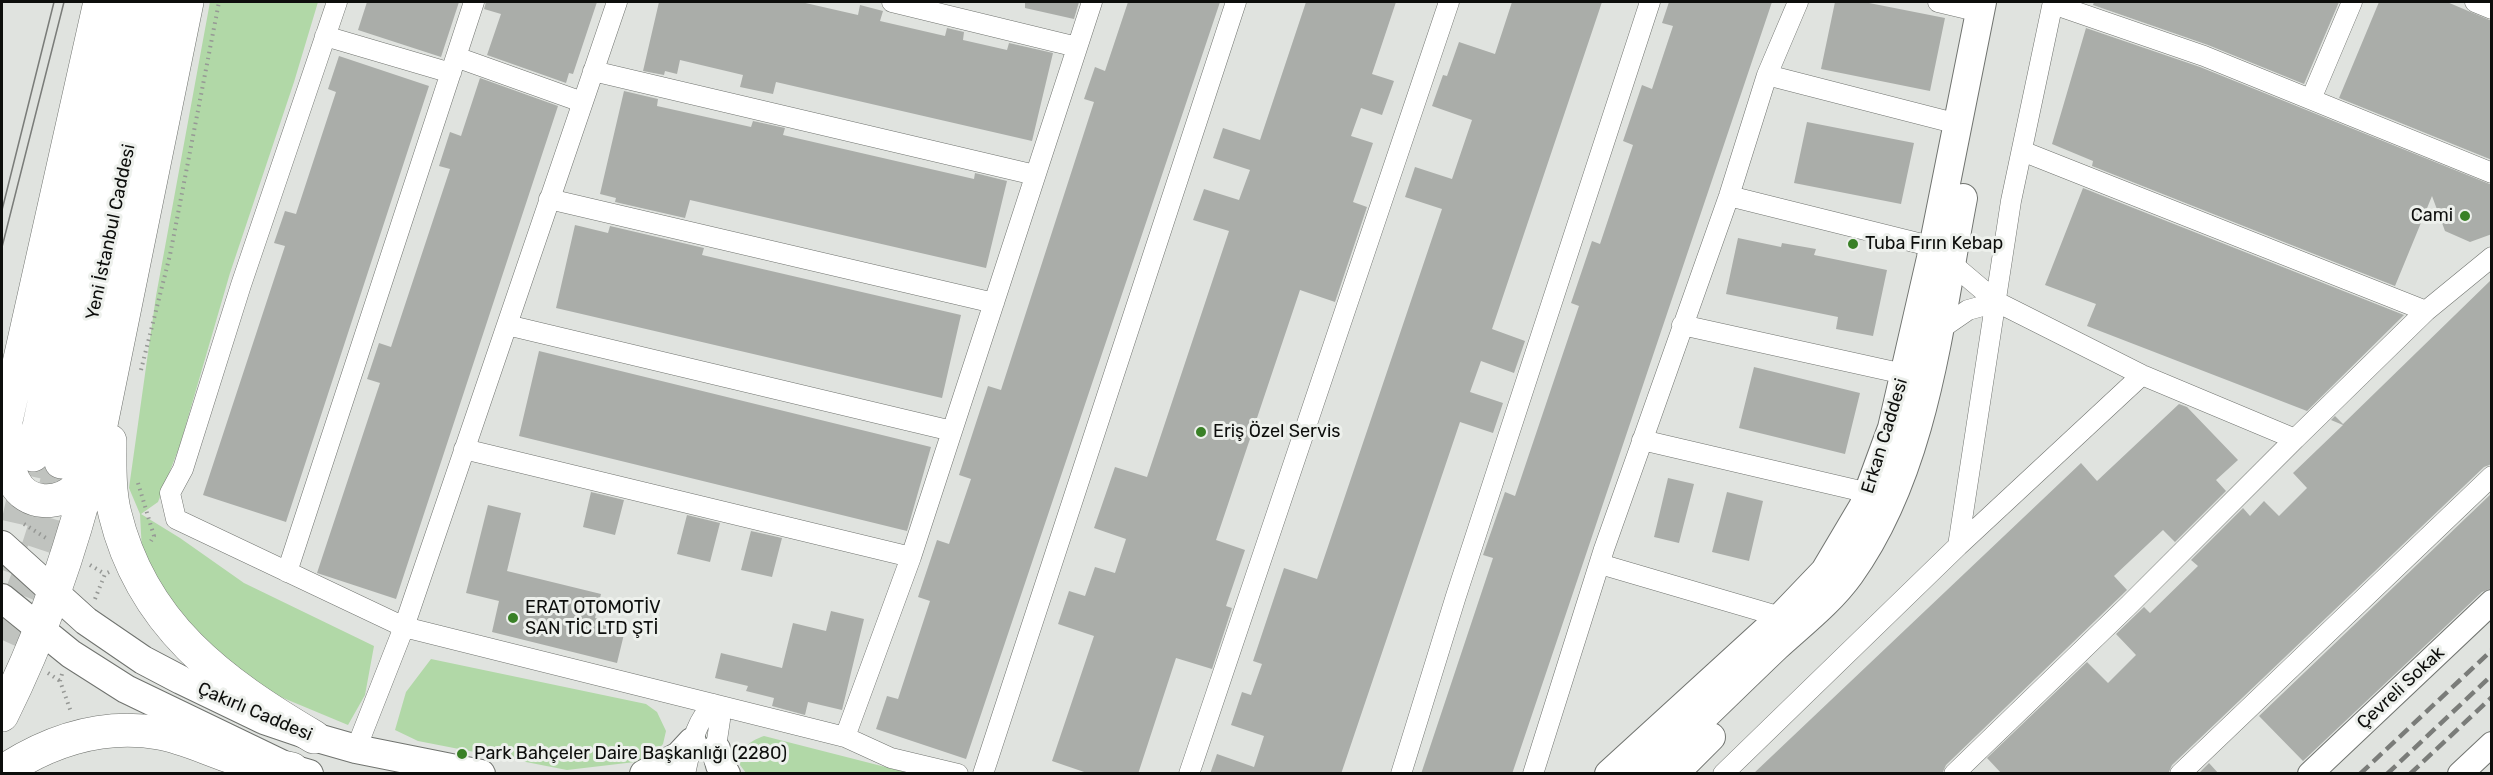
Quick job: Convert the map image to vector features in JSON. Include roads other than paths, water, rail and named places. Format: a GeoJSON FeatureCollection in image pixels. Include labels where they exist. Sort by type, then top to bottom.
{"type":"FeatureCollection","features":[{"type":"Feature","properties":{"kind":"highway"},"geometry":{"type":"LineString","coordinates":[[94,459],[84,479],[68,495],[58,500],[35,500],[23,494],[15,483],[5,450],[3,426],[100,2]]}},
{"type":"Feature","properties":{"kind":"highway","name":"Yeni İstanbul Caddesi"},"geometry":{"type":"LineString","coordinates":[[128,2],[47,459],[161,2]]}},
{"type":"Feature","properties":{"kind":"highway"},"geometry":{"type":"LineString","coordinates":[[2,715],[24,671],[55,593],[80,515],[94,459],[187,2]]}},
{"type":"Feature","properties":{"kind":"highway"},"geometry":{"type":"LineString","coordinates":[[115,354],[110,437],[111,492],[114,513],[130,560],[154,603],[172,629],[193,652],[247,696],[314,737]]}},
{"type":"Feature","properties":{"kind":"highway"},"geometry":{"type":"LineString","coordinates":[[2,772],[36,752],[80,735],[130,729],[160,733],[231,757],[301,771]]}},
{"type":"Feature","properties":{"kind":"main road","name":"Erkan Caddesi"},"geometry":{"type":"LineString","coordinates":[[1645,774],[1834,594],[1865,549],[1891,498],[1917,425],[1939,330],[1942,255],[1958,123],[1987,5]]}},
{"type":"Feature","properties":{"kind":"main road","name":"Erkan Caddesi"},"geometry":{"type":"LineString","coordinates":[[1609,774],[1781,617],[1825,571],[1863,507],[1892,428],[1904,375],[1942,255],[1987,5]]}},
{"type":"Feature","properties":{"kind":"main road","name":"Çakırlı Caddesi"},"geometry":{"type":"LineString","coordinates":[[2,545],[86,621],[143,660],[264,720],[357,749],[481,774]]}},
{"type":"Feature","properties":{"kind":"main road"},"geometry":{"type":"LineString","coordinates":[[1674,774],[1776,672],[1804,638],[1834,594]]}},
{"type":"Feature","properties":{"kind":"main road","name":"Çakırlı Caddesi"},"geometry":{"type":"LineString","coordinates":[[2,598],[70,654],[126,689],[164,709],[301,771]]}},
{"type":"Feature","properties":{"kind":"main road"},"geometry":{"type":"LineString","coordinates":[[644,774],[679,756],[711,760]]}},
{"type":"Feature","properties":{"kind":"street"},"geometry":{"type":"LineString","coordinates":[[337,2],[240,285],[183,469],[170,493],[176,519],[404,627],[845,737],[891,758],[958,774]]}},
{"type":"Feature","properties":{"kind":"street"},"geometry":{"type":"LineString","coordinates":[[287,572],[474,2]]}},
{"type":"Feature","properties":{"kind":"street"},"geometry":{"type":"LineString","coordinates":[[357,749],[404,627],[616,2]]}},
{"type":"Feature","properties":{"kind":"street"},"geometry":{"type":"LineString","coordinates":[[892,2],[1077,47]]}},
{"type":"Feature","properties":{"kind":"street"},"geometry":{"type":"LineString","coordinates":[[845,737],[911,557],[1092,2]]}},
{"type":"Feature","properties":{"kind":"street"},"geometry":{"type":"LineString","coordinates":[[983,774],[1236,2]]}},
{"type":"Feature","properties":{"kind":"street"},"geometry":{"type":"LineString","coordinates":[[1189,774],[1449,2]]}},
{"type":"Feature","properties":{"kind":"street"},"geometry":{"type":"LineString","coordinates":[[1401,774],[1484,506],[1650,2]]}},
{"type":"Feature","properties":{"kind":"street"},"geometry":{"type":"LineString","coordinates":[[1533,774],[1642,440],[1730,196],[1767,75],[1798,2]]}},
{"type":"Feature","properties":{"kind":"street"},"geometry":{"type":"LineString","coordinates":[[1938,2],[1987,5]]}},
{"type":"Feature","properties":{"kind":"street"},"geometry":{"type":"LineString","coordinates":[[2312,99],[2352,2]]}},
{"type":"Feature","properties":{"kind":"street"},"geometry":{"type":"LineString","coordinates":[[2475,2],[2492,9]]}},
{"type":"Feature","properties":{"kind":"street"},"geometry":{"type":"LineString","coordinates":[[1958,546],[2012,201],[2053,3],[2204,56],[2492,173]]}},
{"type":"Feature","properties":{"kind":"street"},"geometry":{"type":"LineString","coordinates":[[326,36],[453,65],[582,102]]}},
{"type":"Feature","properties":{"kind":"street"},"geometry":{"type":"LineString","coordinates":[[593,70],[1035,176]]}},
{"type":"Feature","properties":{"kind":"street"},"geometry":{"type":"LineString","coordinates":[[1767,75],[1958,123]]}},
{"type":"Feature","properties":{"kind":"street"},"geometry":{"type":"LineString","coordinates":[[2022,151],[2426,311]]}},
{"type":"Feature","properties":{"kind":"street"},"geometry":{"type":"LineString","coordinates":[[1730,196],[1942,255],[1997,302],[2142,375],[2295,439]]}},
{"type":"Feature","properties":{"kind":"street"},"geometry":{"type":"LineString","coordinates":[[549,199],[994,303]]}},
{"type":"Feature","properties":{"kind":"street"},"geometry":{"type":"LineString","coordinates":[[1954,774],[2129,605],[2426,311],[2492,256]]}},
{"type":"Feature","properties":{"kind":"street"},"geometry":{"type":"LineString","coordinates":[[1939,330],[1968,310],[1997,302]]}},
{"type":"Feature","properties":{"kind":"street"},"geometry":{"type":"LineString","coordinates":[[507,325],[952,431]]}},
{"type":"Feature","properties":{"kind":"street"},"geometry":{"type":"LineString","coordinates":[[1682,325],[1904,375]]}},
{"type":"Feature","properties":{"kind":"street"},"geometry":{"type":"LineString","coordinates":[[1723,774],[1958,546],[2142,375]]}},
{"type":"Feature","properties":{"kind":"street"},"geometry":{"type":"LineString","coordinates":[[1642,440],[1869,493]]}},
{"type":"Feature","properties":{"kind":"street"},"geometry":{"type":"LineString","coordinates":[[464,450],[911,557]]}},
{"type":"Feature","properties":{"kind":"street"},"geometry":{"type":"LineString","coordinates":[[2180,774],[2492,476]]}},
{"type":"Feature","properties":{"kind":"street"},"geometry":{"type":"LineString","coordinates":[[1600,564],[1781,617]]}},
{"type":"Feature","properties":{"kind":"street","name":"Çevreli Sokak"},"geometry":{"type":"LineString","coordinates":[[2310,774],[2492,602]]}},
{"type":"Feature","properties":{"kind":"street"},"geometry":{"type":"LineString","coordinates":[[685,774],[711,760],[703,714],[714,704]]}},
{"type":"Feature","properties":{"kind":"street"},"geometry":{"type":"LineString","coordinates":[[2460,774],[2492,744]]}},
{"type":"Feature","properties":{"kind":"tunnel"},"geometry":{"type":"LineString","coordinates":[[2,570],[17,527],[33,455]]}},
{"type":"Feature","properties":{"kind":"tunnel"},"geometry":{"type":"LineString","coordinates":[[2,640],[36,553],[61,462]]}},
{"type":"Feature","properties":{"kind":"tram line"},"geometry":{"type":"LineString","coordinates":[[2,210],[54,2]]}},
{"type":"Feature","properties":{"kind":"tram line"},"geometry":{"type":"LineString","coordinates":[[2,247],[64,2]]}},
{"type":"Feature","properties":{"kind":"railway"},"geometry":{"type":"LineString","coordinates":[[2360,774],[2492,650]]}},
{"type":"Feature","properties":{"kind":"railway"},"geometry":{"type":"LineString","coordinates":[[2387,774],[2492,675]]}},
{"type":"Feature","properties":{"kind":"railway"},"geometry":{"type":"LineString","coordinates":[[2410,774],[2492,697]]}},
{"type":"Feature","properties":{"kind":"place","name":"Cami"},"geometry":{"type":"Point","coordinates":[2465,216]}},
{"type":"Feature","properties":{"kind":"place","name":"Tuba Fırın Kebap"},"geometry":{"type":"Point","coordinates":[1853,244]}},
{"type":"Feature","properties":{"kind":"place","name":"Eriş Özel Servis"},"geometry":{"type":"Point","coordinates":[1201,432]}},
{"type":"Feature","properties":{"kind":"place","name":"ERAT OTOMOTİV SAN TİC LTD ŞTİ"},"geometry":{"type":"Point","coordinates":[513,618]}},
{"type":"Feature","properties":{"kind":"place","name":"Park Bahçeler Dai̇re Başkanlığı (2280)"},"geometry":{"type":"Point","coordinates":[462,754]}}]}
